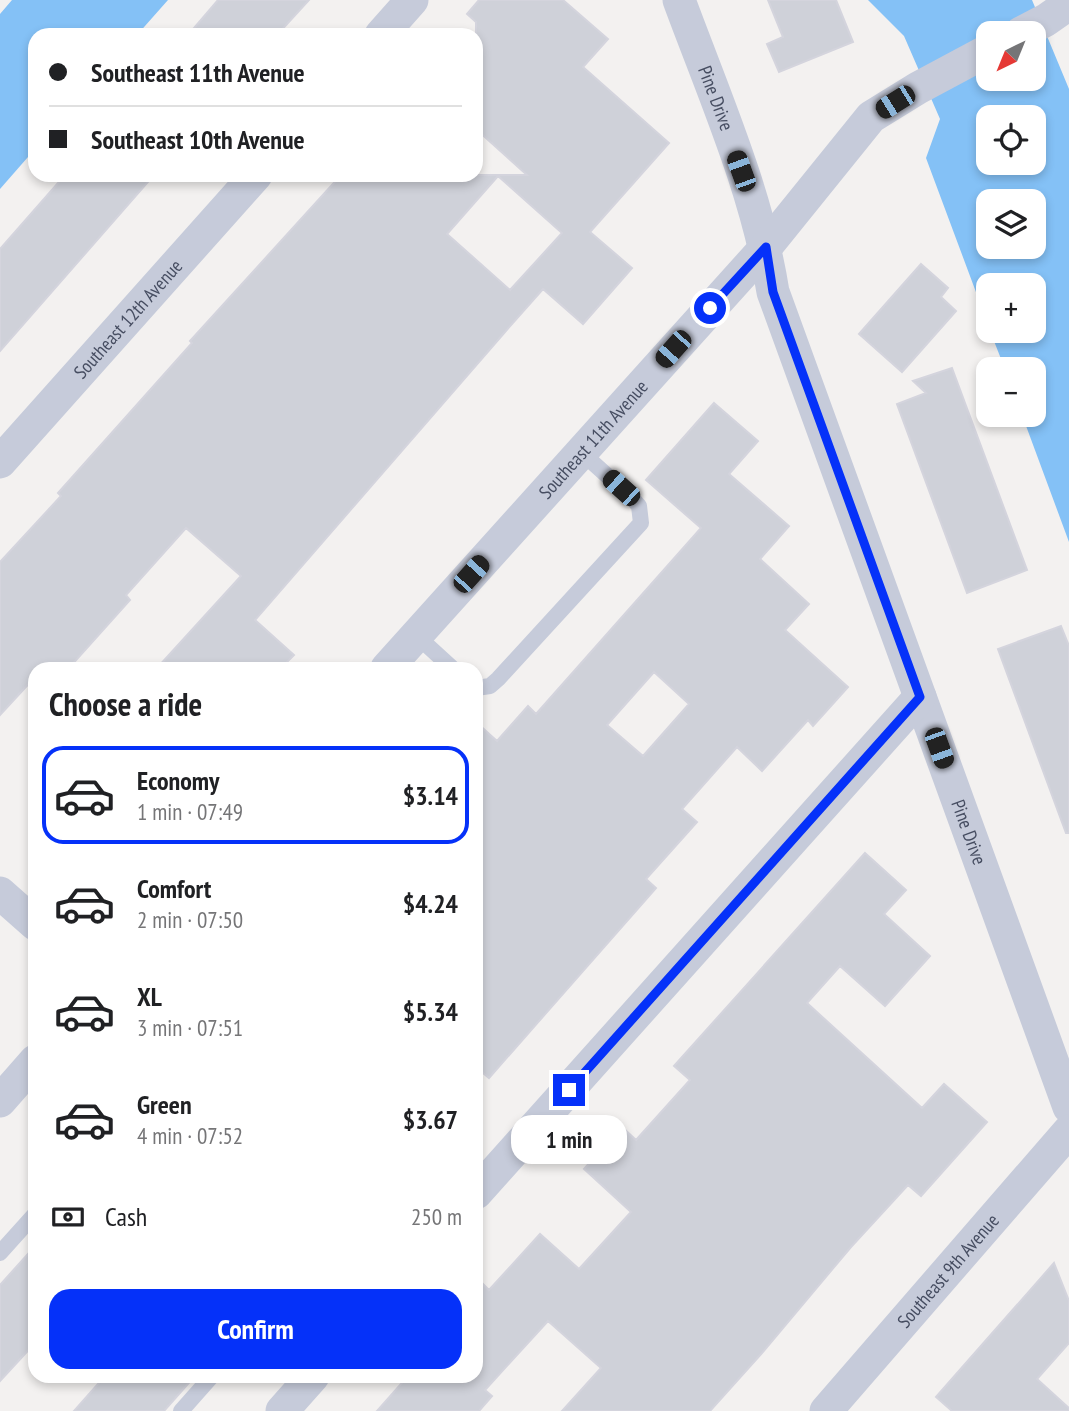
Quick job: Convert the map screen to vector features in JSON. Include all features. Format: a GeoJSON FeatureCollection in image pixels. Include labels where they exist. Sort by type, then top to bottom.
{"type":"FeatureCollection","features":[{"type":"Feature","properties":{"kind":"street"},"geometry":{"type":"LineString","coordinates":[[387,28],[412,0]]}},
{"type":"Feature","properties":{"kind":"street","name":"Pine Drive"},"geometry":{"type":"LineString","coordinates":[[679,0],[750,196],[766,247],[773,292],[1069,1107]]}},
{"type":"Feature","properties":{"kind":"street","name":"Southeast 11th Avenue"},"geometry":{"type":"LineString","coordinates":[[393,662],[766,247],[871,117],[976,57]]}},
{"type":"Feature","properties":{"kind":"street","name":"Southeast 12th Avenue"},"geometry":{"type":"LineString","coordinates":[[0,462],[250,182]]}},
{"type":"Feature","properties":{"kind":"street"},"geometry":{"type":"LineString","coordinates":[[483,1185],[920,697]]}},
{"type":"Feature","properties":{"kind":"street"},"geometry":{"type":"LineString","coordinates":[[0,893],[28,918]]}},
{"type":"Feature","properties":{"kind":"street"},"geometry":{"type":"LineString","coordinates":[[0,1101],[28,1069]]}},
{"type":"Feature","properties":{"kind":"street","name":"Southeast 9th Avenue"},"geometry":{"type":"LineString","coordinates":[[826,1411],[1069,1131]]}},
{"type":"Feature","properties":{"kind":"street"},"geometry":{"type":"LineString","coordinates":[[282,1411],[307,1383]]}},
{"type":"Feature","properties":{"kind":"lane"},"geometry":{"type":"LineString","coordinates":[[483,687],[490,686],[498,679],[641,523],[639,506],[581,452]]}},
{"type":"Feature","properties":{"kind":"lane"},"geometry":{"type":"LineString","coordinates":[[417,636],[445,662]]}},
{"type":"Feature","properties":{"kind":"lane"},"geometry":{"type":"LineString","coordinates":[[0,1253],[28,1222]]}},
{"type":"Feature","properties":{"kind":"lane"},"geometry":{"type":"LineString","coordinates":[[181,1411],[206,1383]]}},
{"type":"Feature","properties":{"kind":"water"},"geometry":{"type":"Polygon","coordinates":[[[12,0],[168,0],[143,28],[28,28],[28,157],[0,189],[0,14],[12,0]]]}},
{"type":"Feature","properties":{"kind":"water"},"geometry":{"type":"Polygon","coordinates":[[[868,0],[1032,0],[1041,21],[976,21],[976,91],[1046,91],[1046,34],[1069,89],[1069,542],[1026,427],[1046,427],[1046,357],[1000,357],[995,343],[1046,343],[1046,273],[976,273],[976,292],[926,158],[940,119],[904,36],[868,0]]]}},
{"type":"Feature","properties":{"kind":"building"},"geometry":{"type":"Polygon","coordinates":[[[218,0],[309,0],[283,28],[194,28],[218,0]]]}},
{"type":"Feature","properties":{"kind":"building"},"geometry":{"type":"Polygon","coordinates":[[[479,0],[563,0],[608,39],[583,67],[669,143],[590,232],[632,268],[583,324],[543,289],[505,332],[255,620],[294,655],[287,662],[162,662],[241,576],[186,528],[126,595],[130,600],[74,662],[28,662],[28,685],[0,715],[0,562],[61,496],[58,493],[192,343],[190,341],[335,182],[483,182],[483,175],[527,175],[483,135],[483,28],[476,28],[476,22],[467,14],[479,0]],[[498,176],[447,234],[510,290],[562,233],[498,176]]]}},
{"type":"Feature","properties":{"kind":"building"},"geometry":{"type":"Polygon","coordinates":[[[768,0],[836,0],[853,42],[779,72],[767,44],[783,37],[768,0]]]}},
{"type":"Feature","properties":{"kind":"building"},"geometry":{"type":"Polygon","coordinates":[[[59,182],[148,182],[0,351],[0,249],[59,182]]]}},
{"type":"Feature","properties":{"kind":"building"},"geometry":{"type":"Polygon","coordinates":[[[921,264],[948,288],[941,297],[956,311],[902,372],[859,334],[921,264]]]}},
{"type":"Feature","properties":{"kind":"building"},"geometry":{"type":"Polygon","coordinates":[[[952,368],[1027,570],[967,593],[897,404],[926,393],[913,381],[952,368]]]}},
{"type":"Feature","properties":{"kind":"building"},"geometry":{"type":"Polygon","coordinates":[[[714,403],[758,441],[729,474],[789,526],[760,559],[809,604],[785,630],[848,687],[813,726],[808,720],[762,771],[737,747],[682,809],[697,822],[646,879],[656,888],[489,1078],[483,1073],[483,728],[497,741],[528,706],[536,714],[701,528],[646,480],[714,403]],[[654,672],[607,725],[643,756],[689,704],[654,672]]]}},
{"type":"Feature","properties":{"kind":"building"},"geometry":{"type":"Polygon","coordinates":[[[1061,626],[1069,646],[1069,833],[1066,833],[998,649],[1061,626]]]}},
{"type":"Feature","properties":{"kind":"building"},"geometry":{"type":"Polygon","coordinates":[[[865,853],[906,890],[884,914],[930,956],[885,1006],[840,966],[807,1003],[922,1108],[944,1084],[987,1122],[921,1196],[908,1185],[710,1411],[562,1411],[601,1368],[548,1321],[485,1390],[492,1396],[479,1411],[377,1411],[402,1383],[483,1383],[483,1284],[489,1290],[540,1234],[579,1269],[631,1212],[584,1169],[622,1127],[636,1140],[690,1080],[674,1066],[865,853]]]}},
{"type":"Feature","properties":{"kind":"building"},"geometry":{"type":"Polygon","coordinates":[[[28,1254],[28,1351],[0,1381],[0,1285],[28,1254]]]}},
{"type":"Feature","properties":{"kind":"building"},"geometry":{"type":"Polygon","coordinates":[[[1054,1263],[1069,1301],[1069,1343],[1037,1379],[1069,1408],[1069,1411],[952,1411],[936,1397],[1054,1263]]]}},
{"type":"Feature","properties":{"kind":"building"},"geometry":{"type":"Polygon","coordinates":[[[99,1383],[189,1383],[164,1411],[74,1411],[99,1383]]]}},
{"type":"Feature","properties":{"kind":"route"},"geometry":{"type":"LineString","coordinates":[[569,1090],[920,697],[773,292],[766,247],[710,308]]}}]}
